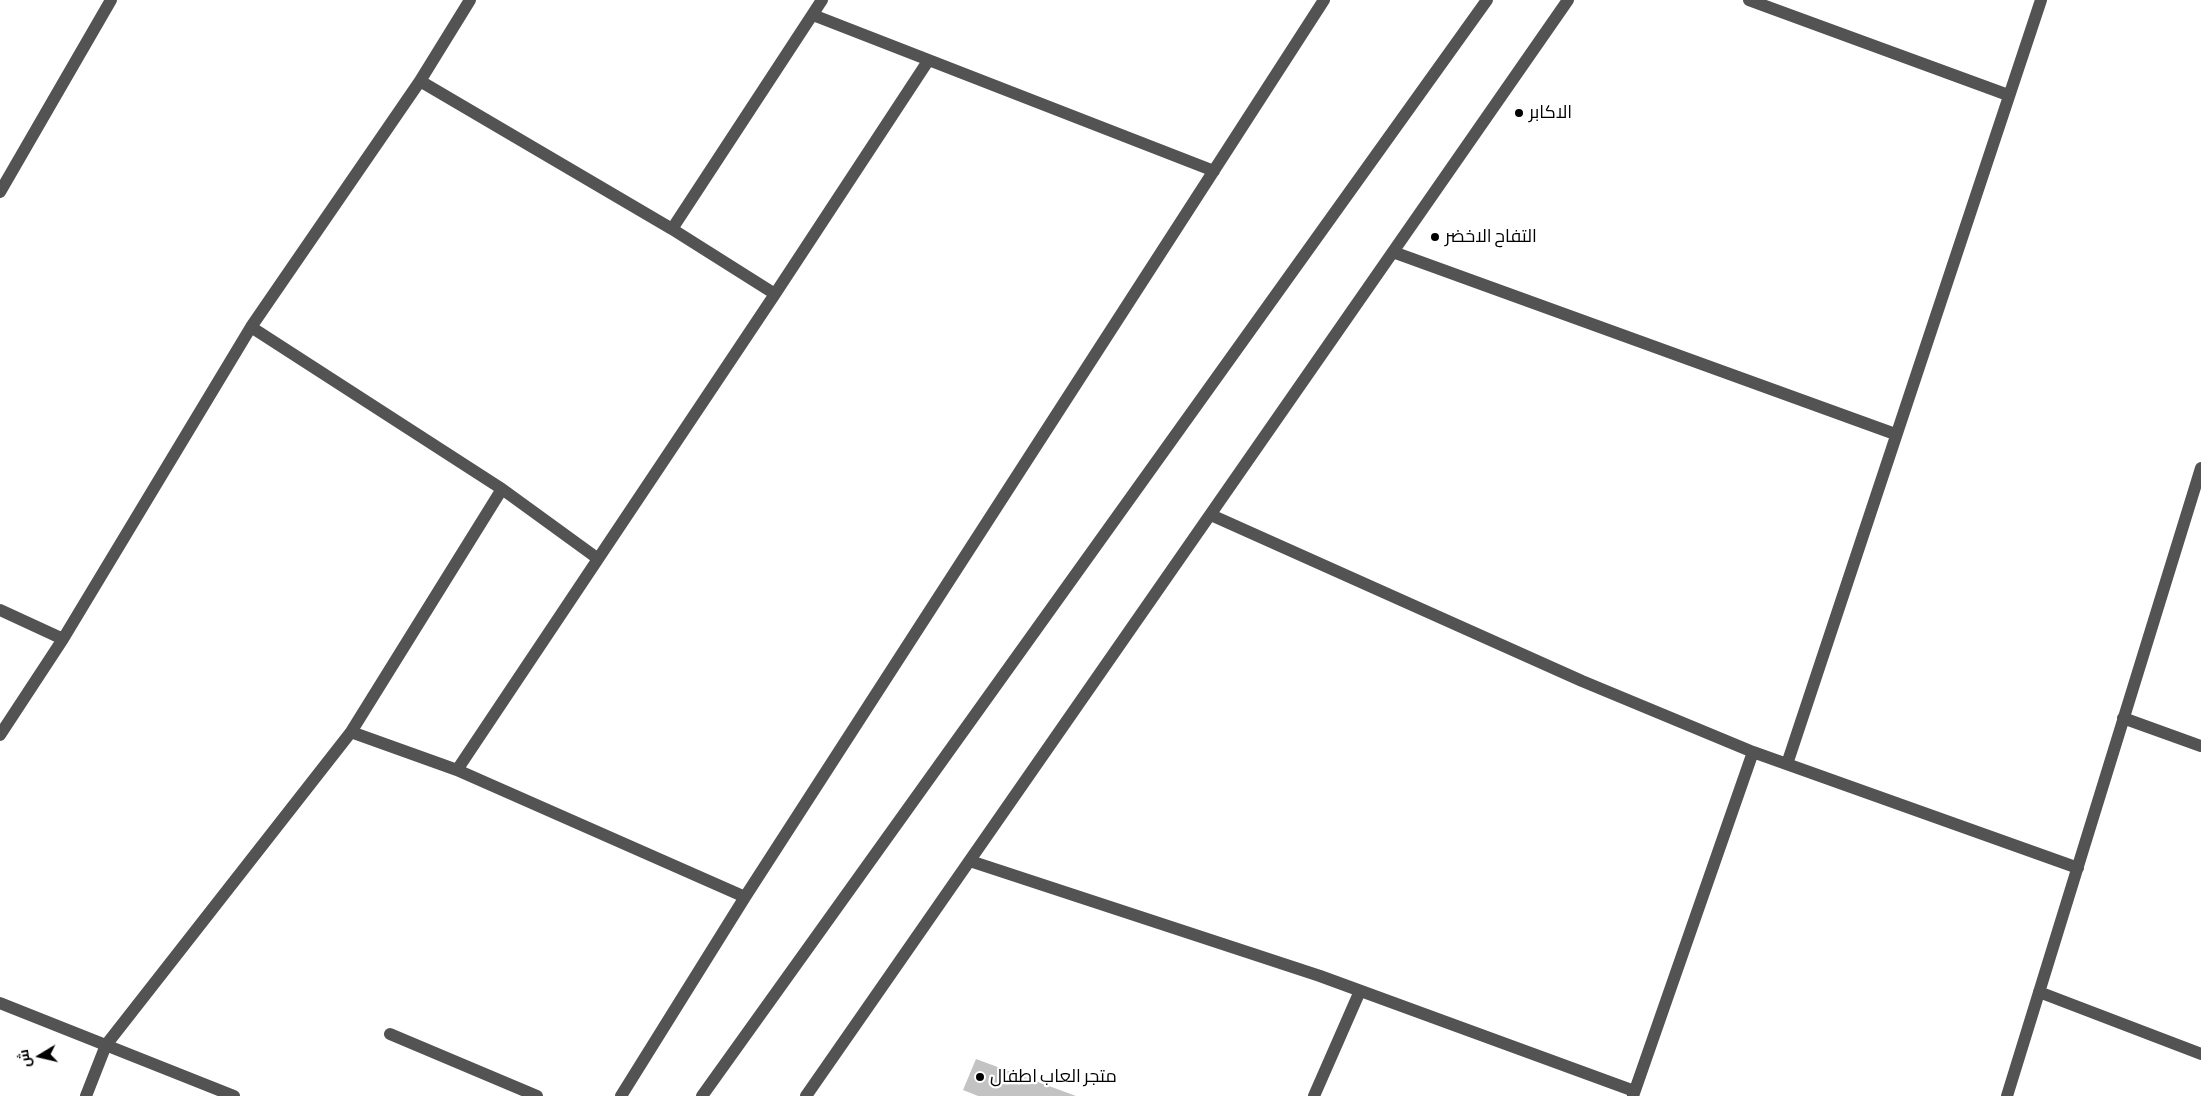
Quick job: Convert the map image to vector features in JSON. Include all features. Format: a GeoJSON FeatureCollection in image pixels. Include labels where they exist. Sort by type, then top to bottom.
{"type":"FeatureCollection","features":[{"type":"Feature","properties":{"kind":"street"},"geometry":{"type":"LineString","coordinates":[[0,192],[111,0]]}},
{"type":"Feature","properties":{"kind":"street"},"geometry":{"type":"LineString","coordinates":[[0,735],[63,639],[251,327],[420,81],[470,0]]}},
{"type":"Feature","properties":{"kind":"street"},"geometry":{"type":"LineString","coordinates":[[672,229],[822,0]]}},
{"type":"Feature","properties":{"kind":"street"},"geometry":{"type":"LineString","coordinates":[[621,1096],[745,897],[1324,0]]}},
{"type":"Feature","properties":{"kind":"street"},"geometry":{"type":"LineString","coordinates":[[702,1096],[1487,0]]}},
{"type":"Feature","properties":{"kind":"street"},"geometry":{"type":"LineString","coordinates":[[806,1096],[1568,0]]}},
{"type":"Feature","properties":{"kind":"street"},"geometry":{"type":"LineString","coordinates":[[1749,0],[2008,95]]}},
{"type":"Feature","properties":{"kind":"street"},"geometry":{"type":"LineString","coordinates":[[1787,764],[1895,434],[2041,0]]}},
{"type":"Feature","properties":{"kind":"street"},"geometry":{"type":"LineString","coordinates":[[813,15],[1214,171]]}},
{"type":"Feature","properties":{"kind":"street"},"geometry":{"type":"LineString","coordinates":[[456,770],[775,294],[928,61]]}},
{"type":"Feature","properties":{"kind":"street"},"geometry":{"type":"LineString","coordinates":[[420,81],[672,229],[775,294]]}},
{"type":"Feature","properties":{"kind":"street"},"geometry":{"type":"LineString","coordinates":[[1393,252],[1895,434]]}},
{"type":"Feature","properties":{"kind":"street"},"geometry":{"type":"LineString","coordinates":[[251,327],[502,489],[597,558]]}},
{"type":"Feature","properties":{"kind":"street"},"geometry":{"type":"LineString","coordinates":[[2007,1096],[2201,468]]}},
{"type":"Feature","properties":{"kind":"street"},"geometry":{"type":"LineString","coordinates":[[86,1096],[106,1045],[351,732],[502,489]]}},
{"type":"Feature","properties":{"kind":"street"},"geometry":{"type":"LineString","coordinates":[[1211,514],[1582,681],[1753,752],[2078,868]]}},
{"type":"Feature","properties":{"kind":"street"},"geometry":{"type":"LineString","coordinates":[[0,610],[63,639]]}},
{"type":"Feature","properties":{"kind":"street"},"geometry":{"type":"LineString","coordinates":[[2124,718],[2201,746]]}},
{"type":"Feature","properties":{"kind":"street"},"geometry":{"type":"LineString","coordinates":[[351,732],[456,770],[745,897]]}},
{"type":"Feature","properties":{"kind":"street"},"geometry":{"type":"LineString","coordinates":[[970,861],[1063,890],[1360,991],[1634,1094],[1753,752]]}},
{"type":"Feature","properties":{"kind":"street"},"geometry":{"type":"LineString","coordinates":[[1314,1096],[1360,991]]}},
{"type":"Feature","properties":{"kind":"street"},"geometry":{"type":"LineString","coordinates":[[2039,992],[2201,1054]]}},
{"type":"Feature","properties":{"kind":"street"},"geometry":{"type":"LineString","coordinates":[[0,1003],[234,1096]]}},
{"type":"Feature","properties":{"kind":"street"},"geometry":{"type":"LineString","coordinates":[[390,1034],[537,1096]]}},
{"type":"Feature","properties":{"kind":"building"},"geometry":{"type":"Polygon","coordinates":[[[976,1059],[1076,1096],[978,1096],[963,1090],[976,1059]]]}},
{"type":"Feature","properties":{"kind":"place","name":"الاكابر"},"geometry":{"type":"Point","coordinates":[1519,113]}},
{"type":"Feature","properties":{"kind":"place","name":"التفاح الاخضر"},"geometry":{"type":"Point","coordinates":[1435,237]}},
{"type":"Feature","properties":{"kind":"place","name":"متجر العاب اطفال"},"geometry":{"type":"Point","coordinates":[980,1077]}}]}
